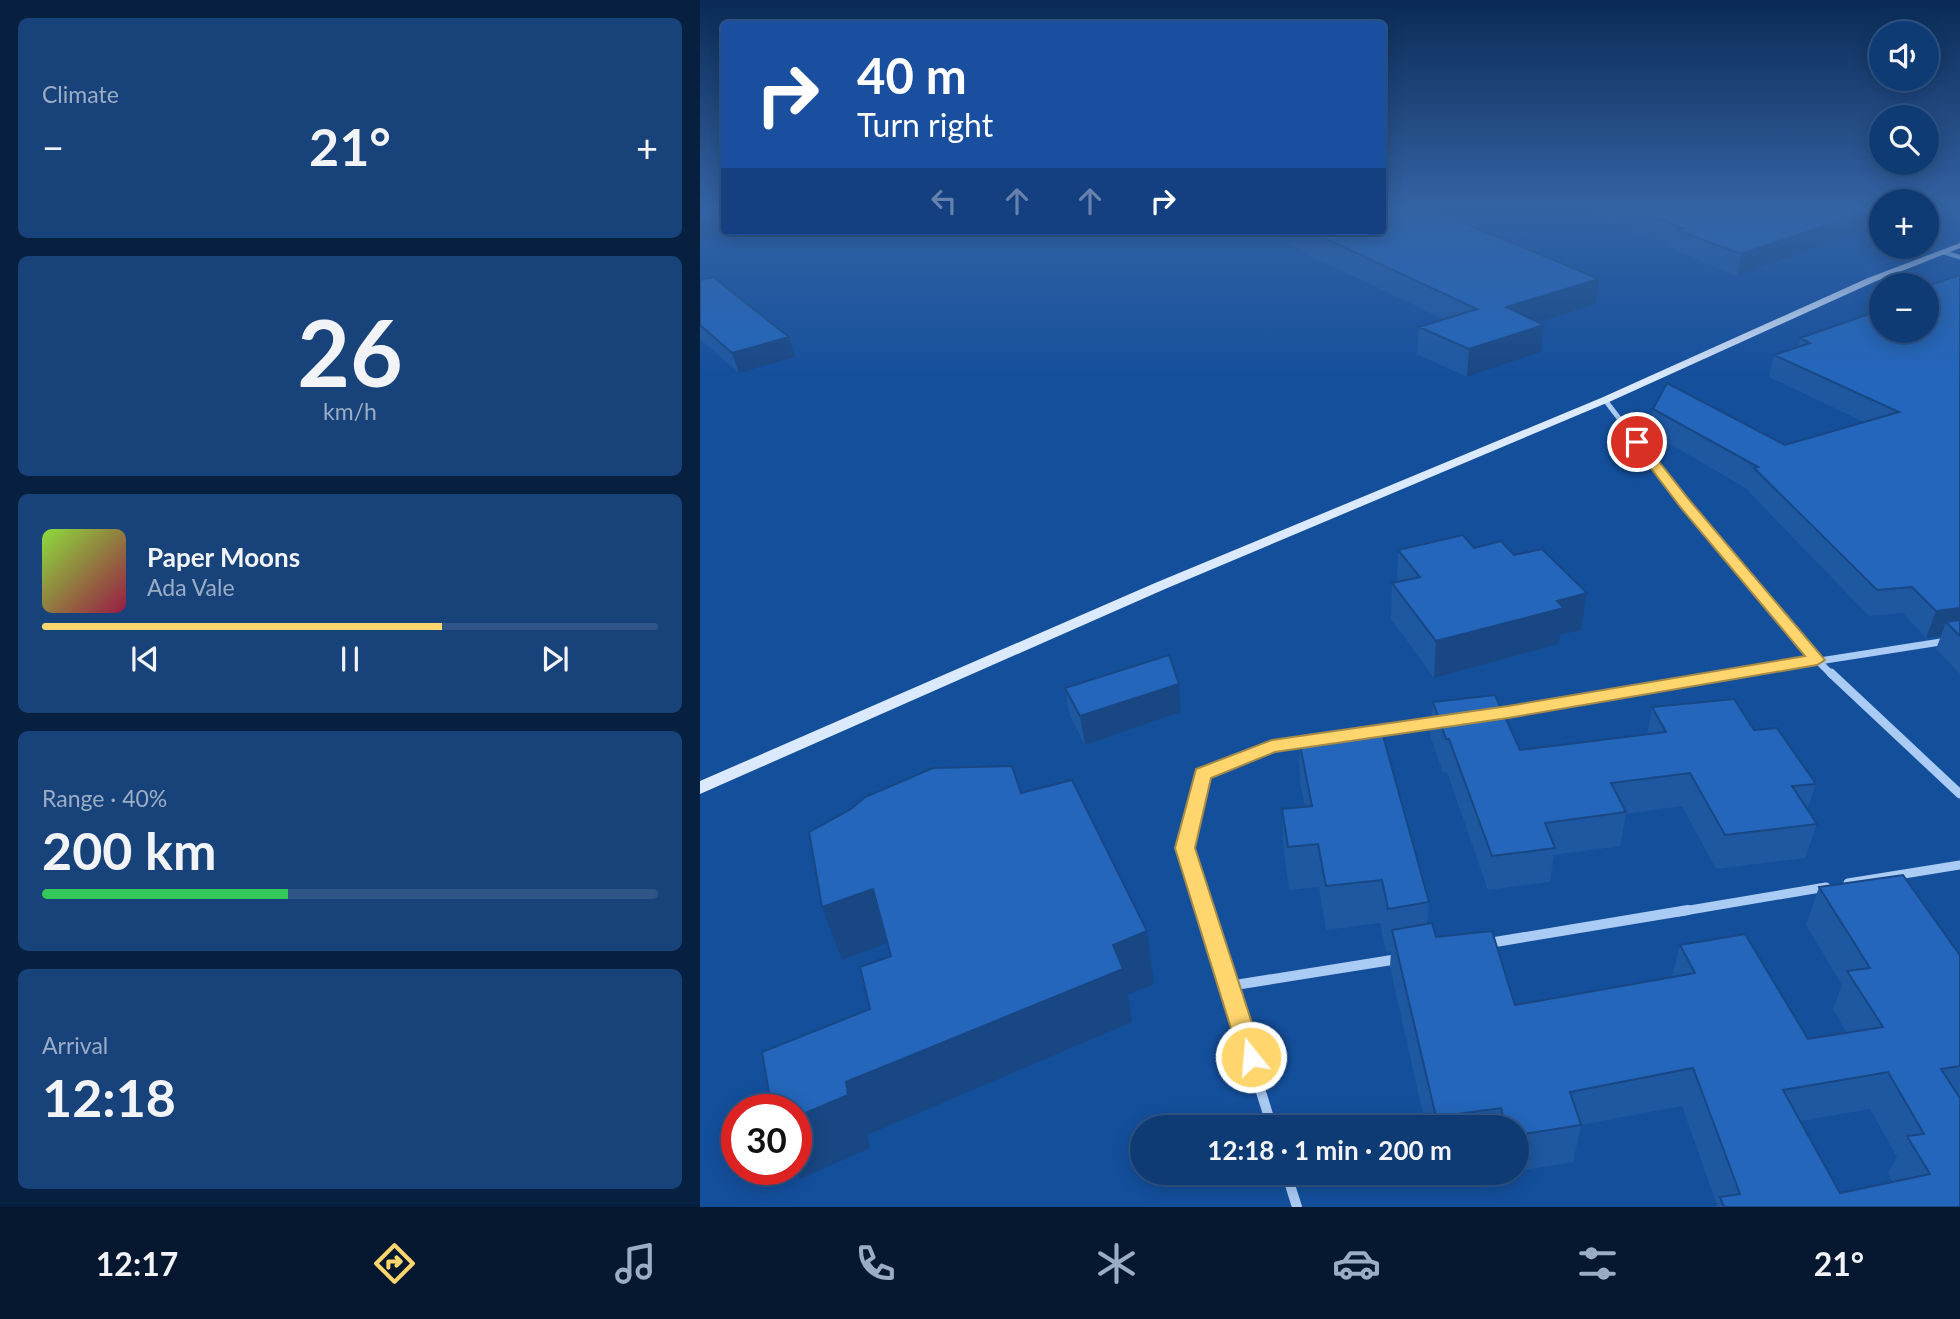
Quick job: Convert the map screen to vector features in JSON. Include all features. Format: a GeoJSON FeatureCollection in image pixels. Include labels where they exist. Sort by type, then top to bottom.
{"type":"FeatureCollection","features":[{"type":"Feature","properties":{"kind":"street"},"geometry":{"type":"LineString","coordinates":[[700,788],[1160,586],[1605,400],[1906,266]]}},
{"type":"Feature","properties":{"kind":"street"},"geometry":{"type":"LineString","coordinates":[[1605,400],[1686,505],[1817,660],[1960,794]]}},
{"type":"Feature","properties":{"kind":"street"},"geometry":{"type":"LineString","coordinates":[[1482,716],[1960,639]]}},
{"type":"Feature","properties":{"kind":"street"},"geometry":{"type":"LineString","coordinates":[[1325,739],[1443,722]]}},
{"type":"Feature","properties":{"kind":"street"},"geometry":{"type":"LineString","coordinates":[[1268,1115],[1185,848],[1202,774],[1272,747],[1312,741]]}},
{"type":"Feature","properties":{"kind":"street"},"geometry":{"type":"LineString","coordinates":[[1484,944],[1960,865]]}},
{"type":"Feature","properties":{"kind":"street"},"geometry":{"type":"LineString","coordinates":[[1229,986],[1403,958]]}},
{"type":"Feature","properties":{"kind":"street"},"geometry":{"type":"LineString","coordinates":[[1290,1185],[1297,1207]]}},
{"type":"Feature","properties":{"kind":"building"},"geometry":{"type":"Polygon","coordinates":[[[1385,266],[1569,266],[1599,279],[1506,307],[1544,325],[1469,349],[1419,327],[1477,309],[1385,266]]]}},
{"type":"Feature","properties":{"kind":"building"},"geometry":{"type":"Polygon","coordinates":[[[1960,275],[1960,608],[1936,611],[1912,587],[1877,590],[1754,468],[1758,467],[1653,409],[1667,383],[1785,445],[1899,412],[1774,355],[1810,343],[1800,338],[1869,314],[1869,343],[1939,343],[1939,282],[1960,275]]]}},
{"type":"Feature","properties":{"kind":"building"},"geometry":{"type":"Polygon","coordinates":[[[713,277],[789,337],[732,353],[700,325],[700,280],[713,277]]]}},
{"type":"Feature","properties":{"kind":"building"},"geometry":{"type":"Polygon","coordinates":[[[1463,535],[1474,548],[1501,541],[1514,555],[1542,549],[1587,593],[1557,601],[1564,608],[1436,641],[1392,583],[1420,577],[1398,550],[1463,535]]]}},
{"type":"Feature","properties":{"kind":"building"},"geometry":{"type":"Polygon","coordinates":[[[1960,620],[1960,636],[1946,622],[1960,620]]]}},
{"type":"Feature","properties":{"kind":"building"},"geometry":{"type":"Polygon","coordinates":[[[1169,655],[1179,684],[1080,716],[1065,688],[1169,655]]]}},
{"type":"Feature","properties":{"kind":"building"},"geometry":{"type":"Polygon","coordinates":[[[1495,695],[1520,750],[1666,732],[1652,707],[1734,699],[1754,730],[1777,728],[1816,784],[1792,786],[1817,824],[1725,835],[1690,773],[1611,783],[1626,812],[1545,823],[1555,848],[1492,856],[1433,702],[1495,695]]]}},
{"type":"Feature","properties":{"kind":"building"},"geometry":{"type":"Polygon","coordinates":[[[1382,732],[1429,902],[1388,909],[1382,880],[1326,886],[1318,844],[1288,847],[1282,809],[1312,806],[1299,740],[1382,732]]]}},
{"type":"Feature","properties":{"kind":"building"},"geometry":{"type":"Polygon","coordinates":[[[1012,766],[1021,793],[1072,780],[1147,931],[1113,945],[1123,969],[846,1082],[848,1095],[812,1110],[812,1094],[769,1094],[762,1052],[870,1009],[860,967],[891,956],[873,889],[822,907],[809,832],[851,809],[865,797],[933,768],[1012,766]]]}},
{"type":"Feature","properties":{"kind":"building"},"geometry":{"type":"Polygon","coordinates":[[[1903,875],[1960,953],[1960,1066],[1941,1069],[1960,1098],[1960,1207],[1724,1207],[1720,1197],[1740,1194],[1693,1068],[1570,1092],[1581,1125],[1529,1133],[1529,1115],[1503,1115],[1501,1108],[1436,1115],[1392,930],[1432,923],[1436,937],[1492,931],[1515,1005],[1695,973],[1680,945],[1745,934],[1808,1039],[1883,1027],[1847,971],[1870,968],[1819,887],[1903,875]],[[1888,1072],[1783,1090],[1840,1193],[1930,1174],[1907,1136],[1924,1134],[1888,1072]]]}},
{"type":"Feature","properties":{"kind":"route"},"geometry":{"type":"LineString","coordinates":[[1251,1057],[1185,848],[1202,774],[1272,747],[1508,712],[1817,660],[1686,505],[1637,442]]}}]}
